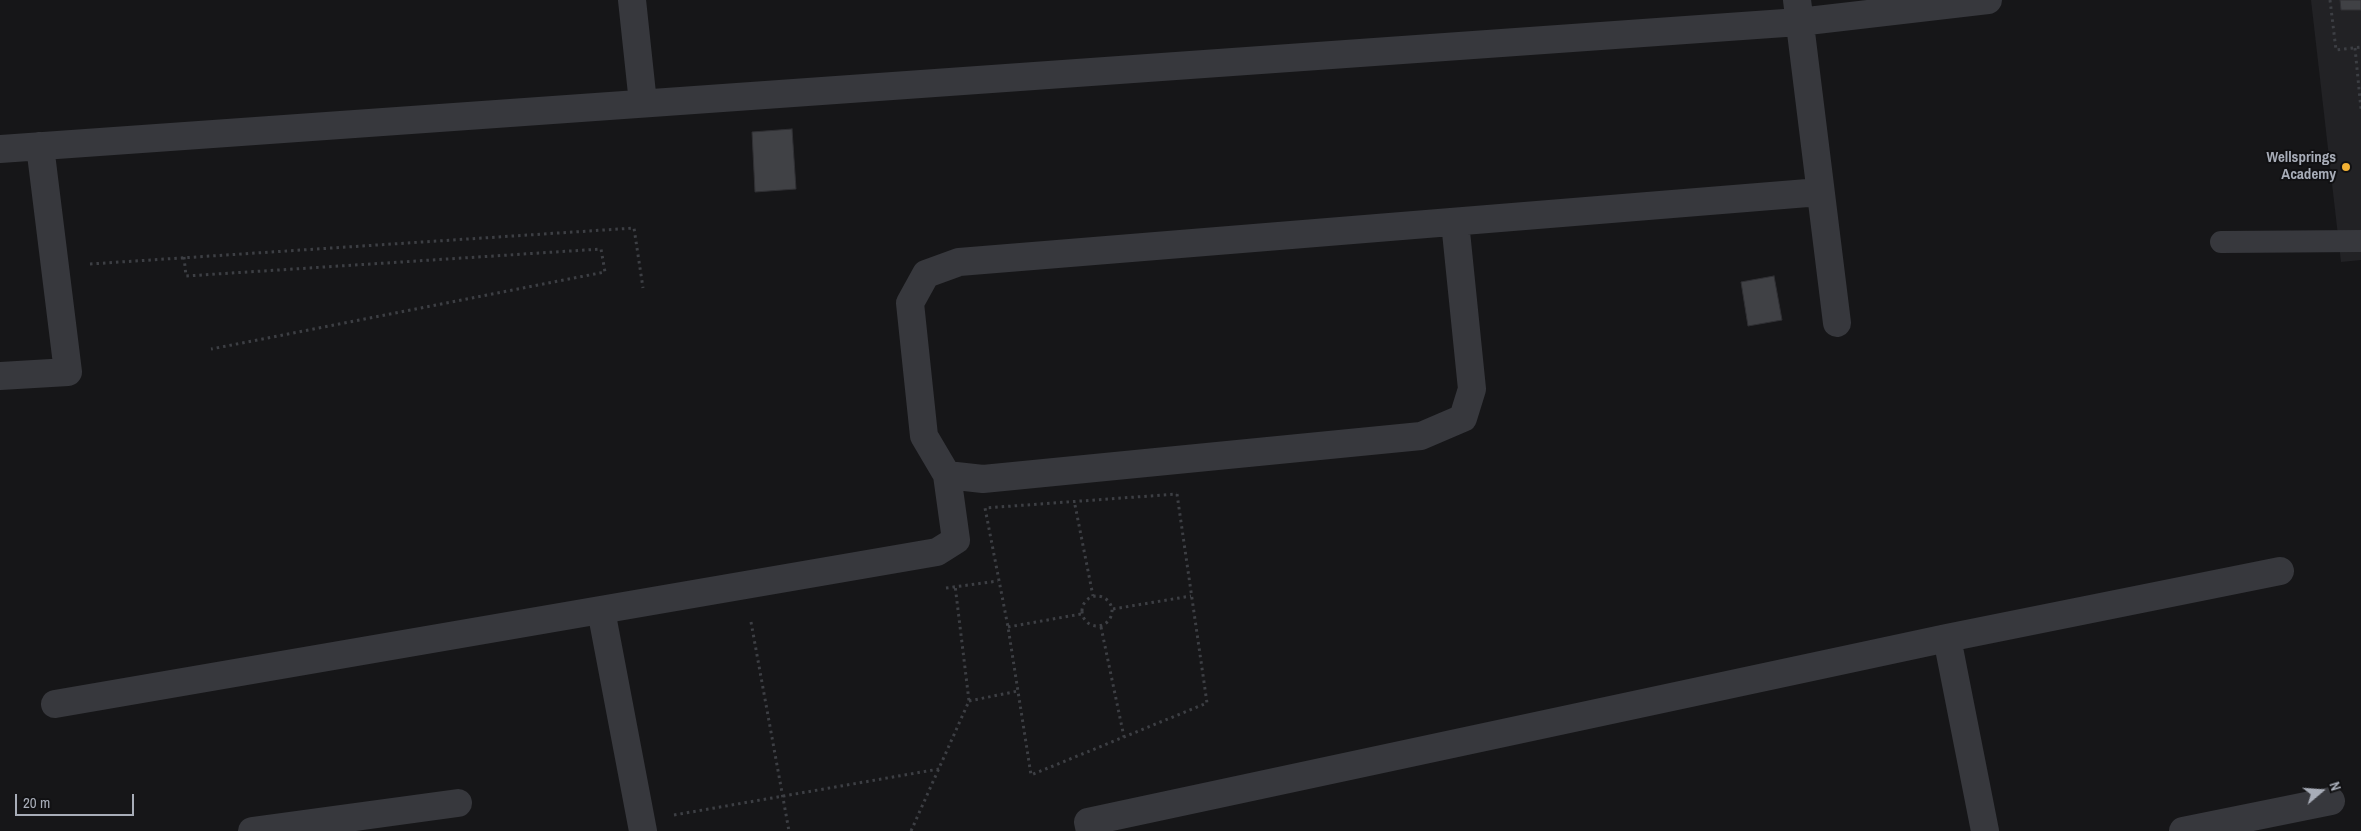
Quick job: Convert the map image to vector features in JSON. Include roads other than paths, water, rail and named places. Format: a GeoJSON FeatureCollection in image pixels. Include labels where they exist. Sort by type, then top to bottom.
{"type":"FeatureCollection","features":[{"type":"Feature","properties":{"kind":"street"},"geometry":{"type":"LineString","coordinates":[[632,0],[643,104]]}},
{"type":"Feature","properties":{"kind":"street"},"geometry":{"type":"LineString","coordinates":[[0,149],[643,104],[1798,11],[1988,0]]}},
{"type":"Feature","properties":{"kind":"street"},"geometry":{"type":"LineString","coordinates":[[1798,11],[1837,323]]}},
{"type":"Feature","properties":{"kind":"street"},"geometry":{"type":"LineString","coordinates":[[0,376],[68,372],[40,146]]}},
{"type":"Feature","properties":{"kind":"street"},"geometry":{"type":"LineString","coordinates":[[55,704],[937,552],[956,540],[947,475],[924,436],[910,303],[926,274],[960,262],[1820,192]]}},
{"type":"Feature","properties":{"kind":"street"},"geometry":{"type":"LineString","coordinates":[[947,475],[983,480],[1421,436],[1463,418],[1472,388],[1454,222]]}},
{"type":"Feature","properties":{"kind":"street"},"geometry":{"type":"LineString","coordinates":[[1090,831],[1088,822],[1947,638],[2280,571]]}},
{"type":"Feature","properties":{"kind":"street"},"geometry":{"type":"LineString","coordinates":[[601,610],[643,831]]}},
{"type":"Feature","properties":{"kind":"street"},"geometry":{"type":"LineString","coordinates":[[1947,638],[1985,831]]}},
{"type":"Feature","properties":{"kind":"street"},"geometry":{"type":"LineString","coordinates":[[2183,831],[2331,801]]}},
{"type":"Feature","properties":{"kind":"street"},"geometry":{"type":"LineString","coordinates":[[252,831],[458,803]]}},
{"type":"Feature","properties":{"kind":"lane"},"geometry":{"type":"LineString","coordinates":[[2221,242],[2361,241]]}},
{"type":"Feature","properties":{"kind":"place","name":"Wellsprings Academy"},"geometry":{"type":"Point","coordinates":[2346,167]}}]}
